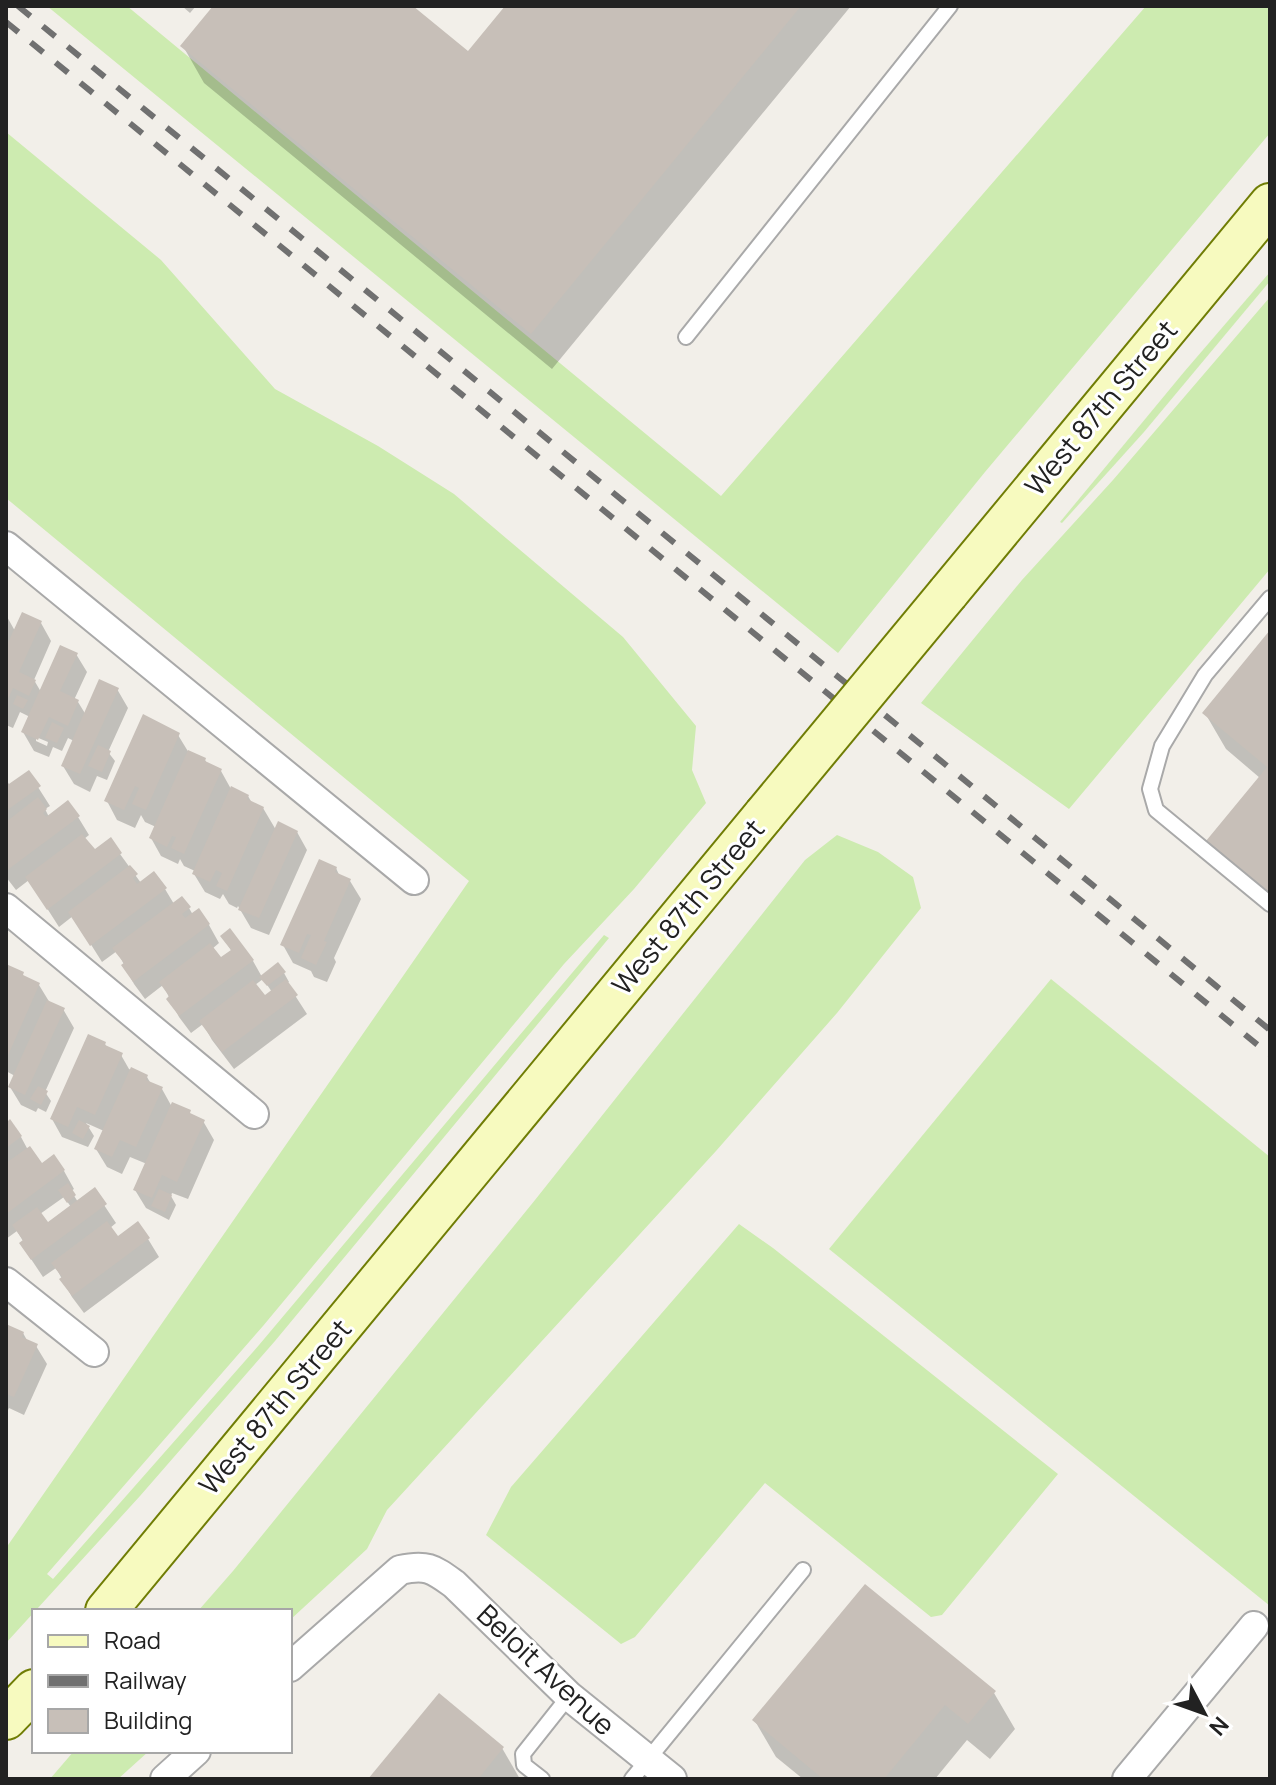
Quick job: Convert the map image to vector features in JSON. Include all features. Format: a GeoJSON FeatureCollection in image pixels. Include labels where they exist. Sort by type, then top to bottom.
{"type":"FeatureCollection","features":[{"type":"Feature","properties":{"kind":"main road","name":"West 87th Street"},"geometry":{"type":"LineString","coordinates":[[108,1609],[1270,204]]}},
{"type":"Feature","properties":{"kind":"main road"},"geometry":{"type":"LineString","coordinates":[[6,1719],[32,1692]]}},
{"type":"Feature","properties":{"kind":"street"},"geometry":{"type":"LineString","coordinates":[[6,546],[414,880]]}},
{"type":"Feature","properties":{"kind":"street"},"geometry":{"type":"LineString","coordinates":[[6,908],[254,1114]]}},
{"type":"Feature","properties":{"kind":"street"},"geometry":{"type":"LineString","coordinates":[[6,1282],[94,1352]]}},
{"type":"Feature","properties":{"kind":"street","name":"Beloit Avenue"},"geometry":{"type":"LineString","coordinates":[[292,1665],[400,1570],[419,1566],[434,1570],[454,1584],[640,1770],[672,1779]]}},
{"type":"Feature","properties":{"kind":"street"},"geometry":{"type":"LineString","coordinates":[[1127,1779],[1254,1626]]}},
{"type":"Feature","properties":{"kind":"street"},"geometry":{"type":"LineString","coordinates":[[165,1779],[194,1753]]}},
{"type":"Feature","properties":{"kind":"lane"},"geometry":{"type":"LineString","coordinates":[[686,337],[950,6]]}},
{"type":"Feature","properties":{"kind":"lane"},"geometry":{"type":"LineString","coordinates":[[1270,598],[1205,675],[1162,746],[1150,789],[1156,810],[1270,904]]}},
{"type":"Feature","properties":{"kind":"lane"},"geometry":{"type":"LineString","coordinates":[[640,1770],[803,1570]]}},
{"type":"Feature","properties":{"kind":"lane"},"geometry":{"type":"LineString","coordinates":[[542,1779],[524,1765],[523,1754],[569,1696]]}},
{"type":"Feature","properties":{"kind":"green space"},"geometry":{"type":"Polygon","coordinates":[[[47,6],[127,6],[721,496],[1146,6],[1270,6],[1270,133],[985,472],[838,653],[47,6]]]}},
{"type":"Feature","properties":{"kind":"green space"},"geometry":{"type":"Polygon","coordinates":[[[6,132],[161,260],[275,389],[378,446],[454,494],[623,637],[696,726],[692,770],[706,803],[634,889],[564,964],[263,1326],[47,1574],[53,1579],[259,1345],[604,935],[609,938],[275,1341],[140,1496],[37,1609],[32,1609],[32,1614],[6,1643],[6,1548],[469,881],[6,498],[6,132]]]}},
{"type":"Feature","properties":{"kind":"green space"},"geometry":{"type":"Polygon","coordinates":[[[1270,272],[1270,281],[1144,432],[1060,522],[1184,372],[1270,272]]]}},
{"type":"Feature","properties":{"kind":"green space"},"geometry":{"type":"Polygon","coordinates":[[[1270,297],[1270,569],[1069,809],[921,703],[1022,580],[1113,480],[1270,297]]]}},
{"type":"Feature","properties":{"kind":"green space"},"geometry":{"type":"Polygon","coordinates":[[[837,835],[878,852],[913,877],[921,908],[837,1013],[716,1151],[387,1510],[367,1549],[292,1618],[292,1609],[200,1609],[535,1200],[805,860],[837,835]]]}},
{"type":"Feature","properties":{"kind":"green space"},"geometry":{"type":"Polygon","coordinates":[[[1051,979],[1270,1157],[1270,1606],[829,1249],[1051,979]]]}},
{"type":"Feature","properties":{"kind":"green space"},"geometry":{"type":"Polygon","coordinates":[[[739,1224],[1058,1474],[942,1615],[931,1617],[765,1483],[635,1637],[621,1644],[486,1535],[511,1487],[739,1224]]]}},
{"type":"Feature","properties":{"kind":"green space"},"geometry":{"type":"Polygon","coordinates":[[[72,1753],[147,1753],[118,1779],[50,1779],[72,1753]]]}},
{"type":"Feature","properties":{"kind":"building"},"geometry":{"type":"Polygon","coordinates":[[[213,6],[413,6],[468,51],[505,6],[801,6],[531,334],[180,46],[213,6]]]}},
{"type":"Feature","properties":{"kind":"building"},"geometry":{"type":"Polygon","coordinates":[[[22,612],[42,621],[19,672],[36,680],[29,696],[13,688],[6,703],[6,647],[22,612]]]}},
{"type":"Feature","properties":{"kind":"building"},"geometry":{"type":"Polygon","coordinates":[[[1270,630],[1270,893],[1206,841],[1267,767],[1202,713],[1270,630]]]}},
{"type":"Feature","properties":{"kind":"building"},"geometry":{"type":"Polygon","coordinates":[[[60,645],[78,653],[60,691],[79,700],[68,726],[49,717],[38,740],[21,732],[60,645]]]}},
{"type":"Feature","properties":{"kind":"building"},"geometry":{"type":"Polygon","coordinates":[[[99,679],[119,688],[80,774],[61,766],[99,679]]]}},
{"type":"Feature","properties":{"kind":"building"},"geometry":{"type":"Polygon","coordinates":[[[17,695],[28,700],[23,709],[13,704],[17,695]]]}},
{"type":"Feature","properties":{"kind":"building"},"geometry":{"type":"Polygon","coordinates":[[[143,714],[180,733],[146,810],[132,804],[139,788],[135,786],[124,810],[104,801],[143,714]]]}},
{"type":"Feature","properties":{"kind":"building"},"geometry":{"type":"Polygon","coordinates":[[[52,722],[64,728],[57,743],[45,738],[52,722]]]}},
{"type":"Feature","properties":{"kind":"building"},"geometry":{"type":"Polygon","coordinates":[[[98,745],[111,751],[102,772],[88,766],[98,745]]]}},
{"type":"Feature","properties":{"kind":"building"},"geometry":{"type":"Polygon","coordinates":[[[188,750],[222,769],[184,854],[171,848],[176,837],[172,836],[167,847],[149,838],[188,750]]]}},
{"type":"Feature","properties":{"kind":"building"},"geometry":{"type":"Polygon","coordinates":[[[29,770],[41,786],[6,811],[6,786],[29,770]]]}},
{"type":"Feature","properties":{"kind":"building"},"geometry":{"type":"Polygon","coordinates":[[[231,786],[264,807],[227,891],[216,886],[222,873],[216,870],[210,882],[192,874],[231,786]]]}},
{"type":"Feature","properties":{"kind":"building"},"geometry":{"type":"Polygon","coordinates":[[[38,797],[47,809],[43,813],[46,817],[68,800],[80,816],[6,871],[6,822],[38,797]]]}},
{"type":"Feature","properties":{"kind":"building"},"geometry":{"type":"Polygon","coordinates":[[[278,821],[298,831],[259,918],[238,910],[278,821]]]}},
{"type":"Feature","properties":{"kind":"building"},"geometry":{"type":"Polygon","coordinates":[[[82,834],[95,849],[111,837],[122,853],[47,910],[25,877],[82,834]]]}},
{"type":"Feature","properties":{"kind":"building"},"geometry":{"type":"Polygon","coordinates":[[[319,859],[337,867],[335,872],[351,879],[316,965],[301,958],[311,935],[307,934],[299,953],[280,945],[319,859]]]}},
{"type":"Feature","properties":{"kind":"building"},"geometry":{"type":"Polygon","coordinates":[[[130,865],[138,874],[133,878],[137,884],[154,871],[167,888],[90,946],[68,912],[130,865]]]}},
{"type":"Feature","properties":{"kind":"building"},"geometry":{"type":"Polygon","coordinates":[[[182,896],[191,907],[182,914],[185,918],[199,908],[210,924],[133,982],[112,948],[182,896]]]}},
{"type":"Feature","properties":{"kind":"building"},"geometry":{"type":"Polygon","coordinates":[[[230,928],[254,960],[179,1016],[166,999],[169,996],[159,982],[210,943],[221,957],[231,950],[220,936],[230,928]]]}},
{"type":"Feature","properties":{"kind":"building"},"geometry":{"type":"Polygon","coordinates":[[[278,962],[286,972],[267,986],[259,977],[278,962]]]}},
{"type":"Feature","properties":{"kind":"building"},"geometry":{"type":"Polygon","coordinates":[[[6,964],[40,983],[6,1060],[6,964]]]}},
{"type":"Feature","properties":{"kind":"building"},"geometry":{"type":"Polygon","coordinates":[[[286,979],[298,995],[222,1052],[199,1021],[253,980],[265,995],[286,979]]]}},
{"type":"Feature","properties":{"kind":"building"},"geometry":{"type":"Polygon","coordinates":[[[47,1000],[65,1008],[25,1095],[8,1087],[47,1000]]]}},
{"type":"Feature","properties":{"kind":"building"},"geometry":{"type":"Polygon","coordinates":[[[88,1034],[123,1053],[95,1115],[77,1107],[68,1127],[50,1119],[88,1034]]]}},
{"type":"Feature","properties":{"kind":"building"},"geometry":{"type":"Polygon","coordinates":[[[131,1067],[148,1075],[146,1080],[163,1087],[136,1147],[120,1140],[112,1157],[94,1149],[131,1067]]]}},
{"type":"Feature","properties":{"kind":"building"},"geometry":{"type":"Polygon","coordinates":[[[38,1086],[48,1091],[41,1105],[30,1099],[38,1086]]]}},
{"type":"Feature","properties":{"kind":"building"},"geometry":{"type":"Polygon","coordinates":[[[172,1102],[205,1120],[177,1182],[162,1175],[152,1198],[133,1190],[172,1102]]]}},
{"type":"Feature","properties":{"kind":"building"},"geometry":{"type":"Polygon","coordinates":[[[10,1119],[22,1136],[6,1148],[6,1123],[10,1119]]]}},
{"type":"Feature","properties":{"kind":"building"},"geometry":{"type":"Polygon","coordinates":[[[79,1120],[90,1126],[83,1139],[72,1133],[79,1120]]]}},
{"type":"Feature","properties":{"kind":"building"},"geometry":{"type":"Polygon","coordinates":[[[30,1146],[42,1163],[54,1154],[65,1170],[6,1214],[6,1163],[30,1146]]]}},
{"type":"Feature","properties":{"kind":"building"},"geometry":{"type":"Polygon","coordinates":[[[68,1183],[76,1195],[67,1203],[58,1190],[68,1183]]]}},
{"type":"Feature","properties":{"kind":"building"},"geometry":{"type":"Polygon","coordinates":[[[95,1187],[107,1204],[31,1260],[19,1243],[23,1240],[12,1225],[37,1207],[48,1222],[95,1187]]]}},
{"type":"Feature","properties":{"kind":"building"},"geometry":{"type":"Polygon","coordinates":[[[159,1189],[172,1195],[165,1212],[151,1206],[159,1189]]]}},
{"type":"Feature","properties":{"kind":"building"},"geometry":{"type":"Polygon","coordinates":[[[107,1221],[118,1236],[138,1221],[150,1238],[72,1296],[51,1263],[107,1221]]]}},
{"type":"Feature","properties":{"kind":"building"},"geometry":{"type":"Polygon","coordinates":[[[6,1324],[24,1332],[22,1337],[38,1344],[14,1397],[6,1394],[6,1324]]]}},
{"type":"Feature","properties":{"kind":"building"},"geometry":{"type":"Polygon","coordinates":[[[865,1584],[996,1691],[968,1724],[945,1705],[884,1779],[823,1779],[752,1720],[865,1584]]]}},
{"type":"Feature","properties":{"kind":"building"},"geometry":{"type":"Polygon","coordinates":[[[439,1693],[504,1747],[478,1779],[368,1779],[439,1693]]]}},
{"type":"Feature","properties":{"kind":"railway"},"geometry":{"type":"LineString","coordinates":[[18,6],[1270,1030]]}},
{"type":"Feature","properties":{"kind":"railway"},"geometry":{"type":"LineString","coordinates":[[6,22],[1270,1055]]}}]}
